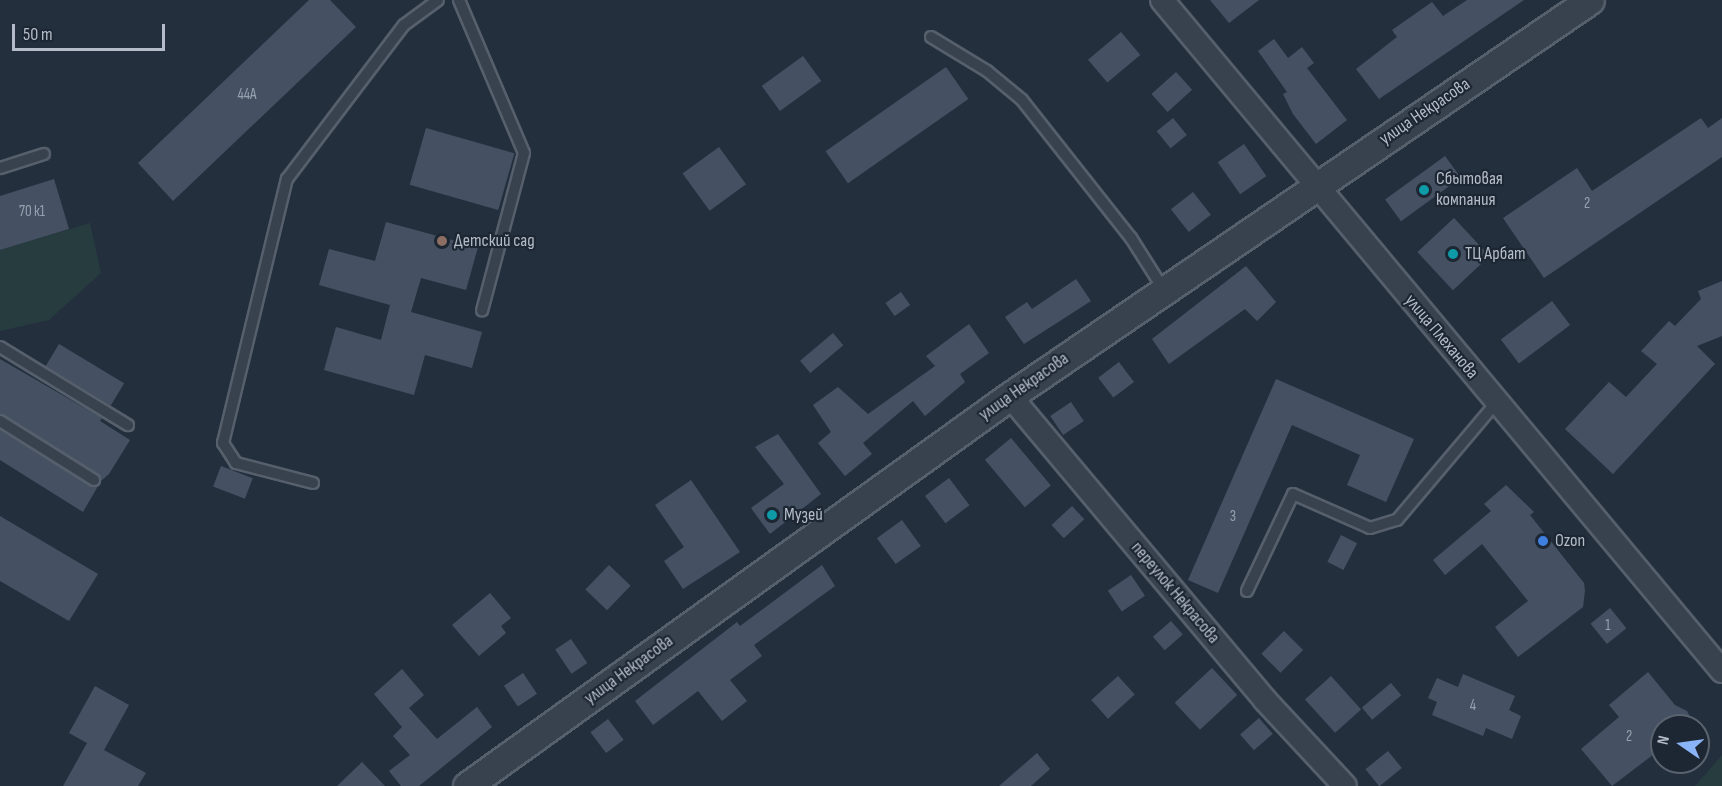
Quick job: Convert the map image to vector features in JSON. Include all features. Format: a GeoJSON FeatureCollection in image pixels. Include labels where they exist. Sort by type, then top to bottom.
{"type":"FeatureCollection","features":[{"type":"Feature","properties":{"kind":"street","name":"улица Плеханова"},"geometry":{"type":"LineString","coordinates":[[1162,0],[1722,671]]}},
{"type":"Feature","properties":{"kind":"street","name":"улица Некрасова"},"geometry":{"type":"LineString","coordinates":[[467,786],[1010,396],[1590,0]]}},
{"type":"Feature","properties":{"kind":"street","name":"переулок Некрасова"},"geometry":{"type":"LineString","coordinates":[[1010,396],[1265,700],[1345,786]]}},
{"type":"Feature","properties":{"kind":"lane"},"geometry":{"type":"LineString","coordinates":[[313,483],[236,463],[223,443],[287,179],[404,25],[438,0]]}},
{"type":"Feature","properties":{"kind":"lane"},"geometry":{"type":"LineString","coordinates":[[459,0],[524,153],[482,311]]}},
{"type":"Feature","properties":{"kind":"lane"},"geometry":{"type":"LineString","coordinates":[[931,37],[987,71],[1022,100],[1131,238],[1164,290]]}},
{"type":"Feature","properties":{"kind":"lane"},"geometry":{"type":"LineString","coordinates":[[0,168],[44,154]]}},
{"type":"Feature","properties":{"kind":"lane"},"geometry":{"type":"LineString","coordinates":[[0,347],[128,425]]}},
{"type":"Feature","properties":{"kind":"lane"},"geometry":{"type":"LineString","coordinates":[[1247,591],[1293,494],[1370,528],[1397,520],[1496,402]]}},
{"type":"Feature","properties":{"kind":"lane"},"geometry":{"type":"LineString","coordinates":[[0,421],[94,480]]}},
{"type":"Feature","properties":{"kind":"green space"},"geometry":{"type":"Polygon","coordinates":[[[90,223],[101,273],[49,320],[0,331],[0,250],[90,223]]]}},
{"type":"Feature","properties":{"kind":"green space"},"geometry":{"type":"Polygon","coordinates":[[[1722,755],[1722,786],[1695,786],[1705,774],[1710,774],[1710,769],[1722,755]]]}},
{"type":"Feature","properties":{"kind":"building"},"geometry":{"type":"Polygon","coordinates":[[[309,0],[330,0],[356,27],[173,201],[138,163],[309,0]]]}},
{"type":"Feature","properties":{"kind":"building"},"geometry":{"type":"Polygon","coordinates":[[[1210,0],[1259,0],[1229,23],[1210,0]]]}},
{"type":"Feature","properties":{"kind":"building"},"geometry":{"type":"Polygon","coordinates":[[[1467,0],[1524,0],[1379,99],[1356,69],[1397,37],[1392,30],[1432,2],[1443,16],[1467,0]]]}},
{"type":"Feature","properties":{"kind":"building"},"geometry":{"type":"Polygon","coordinates":[[[1121,32],[1140,55],[1107,83],[1088,60],[1121,32]]]}},
{"type":"Feature","properties":{"kind":"building"},"geometry":{"type":"Polygon","coordinates":[[[1274,39],[1288,58],[1302,47],[1314,63],[1307,68],[1347,120],[1316,144],[1293,114],[1283,94],[1287,92],[1258,51],[1274,39]]]}},
{"type":"Feature","properties":{"kind":"building"},"geometry":{"type":"Polygon","coordinates":[[[803,56],[821,81],[780,111],[762,86],[803,56]]]}},
{"type":"Feature","properties":{"kind":"building"},"geometry":{"type":"Polygon","coordinates":[[[946,67],[968,99],[848,183],[826,151],[946,67]]]}},
{"type":"Feature","properties":{"kind":"building"},"geometry":{"type":"Polygon","coordinates":[[[1176,72],[1192,90],[1168,112],[1151,94],[1176,72]]]}},
{"type":"Feature","properties":{"kind":"building"},"geometry":{"type":"Polygon","coordinates":[[[1173,118],[1187,135],[1171,148],[1157,131],[1173,118]]]}},
{"type":"Feature","properties":{"kind":"building"},"geometry":{"type":"Polygon","coordinates":[[[1701,118],[1708,128],[1722,118],[1722,157],[1544,278],[1503,218],[1577,168],[1592,191],[1701,118]]]}},
{"type":"Feature","properties":{"kind":"building"},"geometry":{"type":"Polygon","coordinates":[[[426,128],[514,153],[498,210],[410,185],[426,128]]]}},
{"type":"Feature","properties":{"kind":"building"},"geometry":{"type":"Polygon","coordinates":[[[1244,144],[1266,176],[1240,194],[1218,162],[1244,144]]]}},
{"type":"Feature","properties":{"kind":"building"},"geometry":{"type":"Polygon","coordinates":[[[719,147],[746,184],[710,211],[683,173],[719,147]]]}},
{"type":"Feature","properties":{"kind":"building","name":"Сбытовая компания"},"geometry":{"type":"Polygon","coordinates":[[[1445,156],[1461,178],[1401,221],[1385,199],[1445,156]]]}},
{"type":"Feature","properties":{"kind":"building"},"geometry":{"type":"Polygon","coordinates":[[[54,179],[69,229],[0,250],[0,196],[54,179]]]}},
{"type":"Feature","properties":{"kind":"building"},"geometry":{"type":"Polygon","coordinates":[[[1193,192],[1211,215],[1189,232],[1171,209],[1193,192]]]}},
{"type":"Feature","properties":{"kind":"building","name":"ТЦ Арбат"},"geometry":{"type":"Polygon","coordinates":[[[1454,218],[1489,256],[1453,290],[1417,252],[1454,218]]]}},
{"type":"Feature","properties":{"kind":"building"},"geometry":{"type":"Polygon","coordinates":[[[386,222],[478,247],[466,290],[421,278],[411,312],[482,332],[472,368],[425,355],[414,395],[324,370],[336,327],[381,340],[390,305],[319,285],[329,249],[375,261],[386,222]]]}},
{"type":"Feature","properties":{"kind":"building"},"geometry":{"type":"Polygon","coordinates":[[[1246,266],[1276,302],[1257,321],[1245,309],[1169,364],[1152,339],[1246,266]]]}},
{"type":"Feature","properties":{"kind":"building"},"geometry":{"type":"Polygon","coordinates":[[[1076,279],[1091,301],[1024,344],[1005,317],[1027,302],[1032,309],[1076,279]]]}},
{"type":"Feature","properties":{"kind":"building"},"geometry":{"type":"Polygon","coordinates":[[[1722,281],[1722,336],[1697,346],[1715,364],[1613,474],[1565,429],[1609,382],[1626,397],[1657,364],[1641,351],[1669,321],[1675,326],[1701,299],[1698,291],[1722,281]]]}},
{"type":"Feature","properties":{"kind":"building"},"geometry":{"type":"Polygon","coordinates":[[[901,292],[910,305],[895,316],[885,303],[901,292]]]}},
{"type":"Feature","properties":{"kind":"building"},"geometry":{"type":"Polygon","coordinates":[[[1552,301],[1570,325],[1519,363],[1501,340],[1552,301]]]}},
{"type":"Feature","properties":{"kind":"building"},"geometry":{"type":"Polygon","coordinates":[[[969,324],[989,353],[960,374],[965,382],[925,416],[913,401],[863,443],[872,454],[845,476],[818,443],[831,432],[813,405],[838,387],[868,414],[935,366],[926,356],[969,324]]]}},
{"type":"Feature","properties":{"kind":"building"},"geometry":{"type":"Polygon","coordinates":[[[833,333],[843,345],[810,373],[800,361],[833,333]]]}},
{"type":"Feature","properties":{"kind":"building"},"geometry":{"type":"Polygon","coordinates":[[[59,344],[124,383],[111,405],[46,366],[59,344]]]}},
{"type":"Feature","properties":{"kind":"building"},"geometry":{"type":"Polygon","coordinates":[[[0,359],[102,418],[100,421],[130,440],[109,474],[101,481],[98,474],[0,414],[0,359]]]}},
{"type":"Feature","properties":{"kind":"building"},"geometry":{"type":"Polygon","coordinates":[[[1119,362],[1134,382],[1113,398],[1098,378],[1119,362]]]}},
{"type":"Feature","properties":{"kind":"building"},"geometry":{"type":"Polygon","coordinates":[[[1276,379],[1414,439],[1386,502],[1347,485],[1360,455],[1292,425],[1218,593],[1188,580],[1276,379]]]}},
{"type":"Feature","properties":{"kind":"building"},"geometry":{"type":"Polygon","coordinates":[[[1071,402],[1084,421],[1063,435],[1050,416],[1071,402]]]}},
{"type":"Feature","properties":{"kind":"building"},"geometry":{"type":"Polygon","coordinates":[[[0,430],[90,486],[98,486],[83,512],[0,460],[0,430]]]}},
{"type":"Feature","properties":{"kind":"building"},"geometry":{"type":"Polygon","coordinates":[[[778,434],[821,494],[770,534],[751,508],[784,484],[755,447],[778,434]]]}},
{"type":"Feature","properties":{"kind":"building"},"geometry":{"type":"Polygon","coordinates":[[[1011,438],[1051,485],[1025,507],[985,460],[1011,438]]]}},
{"type":"Feature","properties":{"kind":"building"},"geometry":{"type":"Polygon","coordinates":[[[221,466],[253,478],[245,499],[213,487],[221,466]]]}},
{"type":"Feature","properties":{"kind":"building"},"geometry":{"type":"Polygon","coordinates":[[[949,478],[969,505],[946,523],[925,496],[949,478]]]}},
{"type":"Feature","properties":{"kind":"building"},"geometry":{"type":"Polygon","coordinates":[[[691,480],[740,552],[683,589],[664,561],[684,547],[655,505],[691,480]]]}},
{"type":"Feature","properties":{"kind":"building"},"geometry":{"type":"Polygon","coordinates":[[[1506,485],[1534,512],[1530,515],[1584,583],[1585,591],[1583,607],[1518,657],[1495,627],[1528,601],[1482,544],[1445,575],[1433,560],[1491,511],[1484,504],[1506,485]]]}},
{"type":"Feature","properties":{"kind":"building"},"geometry":{"type":"Polygon","coordinates":[[[1072,506],[1084,519],[1064,538],[1052,525],[1072,506]]]}},
{"type":"Feature","properties":{"kind":"building"},"geometry":{"type":"Polygon","coordinates":[[[0,516],[98,574],[69,621],[0,581],[0,516]]]}},
{"type":"Feature","properties":{"kind":"building"},"geometry":{"type":"Polygon","coordinates":[[[902,520],[921,546],[896,564],[877,538],[902,520]]]}},
{"type":"Feature","properties":{"kind":"building"},"geometry":{"type":"Polygon","coordinates":[[[1341,535],[1357,543],[1343,570],[1327,562],[1341,535]]]}},
{"type":"Feature","properties":{"kind":"building"},"geometry":{"type":"Polygon","coordinates":[[[609,565],[631,586],[607,610],[585,589],[609,565]]]}},
{"type":"Feature","properties":{"kind":"building"},"geometry":{"type":"Polygon","coordinates":[[[822,565],[835,586],[754,645],[762,656],[730,680],[747,701],[722,721],[698,691],[653,725],[635,701],[737,622],[740,626],[822,565]]]}},
{"type":"Feature","properties":{"kind":"building"},"geometry":{"type":"Polygon","coordinates":[[[1131,575],[1145,596],[1122,611],[1108,591],[1131,575]]]}},
{"type":"Feature","properties":{"kind":"building"},"geometry":{"type":"Polygon","coordinates":[[[490,593],[511,618],[501,626],[506,633],[479,656],[452,625],[490,593]]]}},
{"type":"Feature","properties":{"kind":"building"},"geometry":{"type":"Polygon","coordinates":[[[1610,608],[1626,628],[1607,644],[1591,624],[1610,608]]]}},
{"type":"Feature","properties":{"kind":"building"},"geometry":{"type":"Polygon","coordinates":[[[1171,621],[1183,635],[1165,650],[1153,637],[1171,621]]]}},
{"type":"Feature","properties":{"kind":"building"},"geometry":{"type":"Polygon","coordinates":[[[1284,631],[1303,650],[1280,673],[1261,654],[1284,631]]]}},
{"type":"Feature","properties":{"kind":"building"},"geometry":{"type":"Polygon","coordinates":[[[571,639],[587,663],[571,674],[555,650],[571,639]]]}},
{"type":"Feature","properties":{"kind":"building"},"geometry":{"type":"Polygon","coordinates":[[[1212,668],[1237,695],[1200,730],[1175,703],[1212,668]]]}},
{"type":"Feature","properties":{"kind":"building"},"geometry":{"type":"Polygon","coordinates":[[[402,669],[424,695],[409,708],[437,739],[477,707],[492,727],[419,786],[401,786],[389,771],[410,755],[393,736],[402,727],[374,694],[402,669]]]}},
{"type":"Feature","properties":{"kind":"building"},"geometry":{"type":"Polygon","coordinates":[[[1648,672],[1675,705],[1689,714],[1650,714],[1650,757],[1612,786],[1581,749],[1619,717],[1609,705],[1648,672]]]}},
{"type":"Feature","properties":{"kind":"building"},"geometry":{"type":"Polygon","coordinates":[[[523,673],[537,694],[518,707],[504,686],[523,673]]]}},
{"type":"Feature","properties":{"kind":"building"},"geometry":{"type":"Polygon","coordinates":[[[1463,674],[1515,696],[1509,710],[1521,716],[1512,739],[1486,728],[1483,736],[1432,715],[1437,702],[1428,698],[1437,678],[1458,687],[1463,674]]]}},
{"type":"Feature","properties":{"kind":"building"},"geometry":{"type":"Polygon","coordinates":[[[1118,676],[1135,695],[1108,719],[1091,700],[1118,676]]]}},
{"type":"Feature","properties":{"kind":"building"},"geometry":{"type":"Polygon","coordinates":[[[1331,676],[1361,709],[1335,733],[1305,699],[1331,676]]]}},
{"type":"Feature","properties":{"kind":"building"},"geometry":{"type":"Polygon","coordinates":[[[1391,683],[1401,695],[1372,720],[1362,707],[1391,683]]]}},
{"type":"Feature","properties":{"kind":"building"},"geometry":{"type":"Polygon","coordinates":[[[95,686],[129,705],[104,750],[146,773],[138,786],[63,786],[87,743],[69,733],[95,686]]]}},
{"type":"Feature","properties":{"kind":"building"},"geometry":{"type":"Polygon","coordinates":[[[1259,718],[1273,734],[1254,750],[1240,734],[1259,718]]]}},
{"type":"Feature","properties":{"kind":"building"},"geometry":{"type":"Polygon","coordinates":[[[608,719],[624,740],[606,753],[590,732],[608,719]]]}},
{"type":"Feature","properties":{"kind":"building"},"geometry":{"type":"Polygon","coordinates":[[[1388,751],[1402,768],[1380,786],[1365,769],[1388,751]]]}},
{"type":"Feature","properties":{"kind":"building"},"geometry":{"type":"Polygon","coordinates":[[[1037,753],[1050,769],[1031,786],[999,786],[1037,753]]]}},
{"type":"Feature","properties":{"kind":"building"},"geometry":{"type":"Polygon","coordinates":[[[362,762],[385,786],[337,786],[362,762]]]}},
{"type":"Feature","properties":{"kind":"place","name":"Сбытовая компания"},"geometry":{"type":"Point","coordinates":[1424,190]}},
{"type":"Feature","properties":{"kind":"place","name":"Детский сад"},"geometry":{"type":"Point","coordinates":[442,241]}},
{"type":"Feature","properties":{"kind":"place","name":"ТЦ Арбат"},"geometry":{"type":"Point","coordinates":[1453,254]}},
{"type":"Feature","properties":{"kind":"place","name":"Музей"},"geometry":{"type":"Point","coordinates":[772,515]}},
{"type":"Feature","properties":{"kind":"place","name":"Ozon"},"geometry":{"type":"Point","coordinates":[1543,541]}}]}
